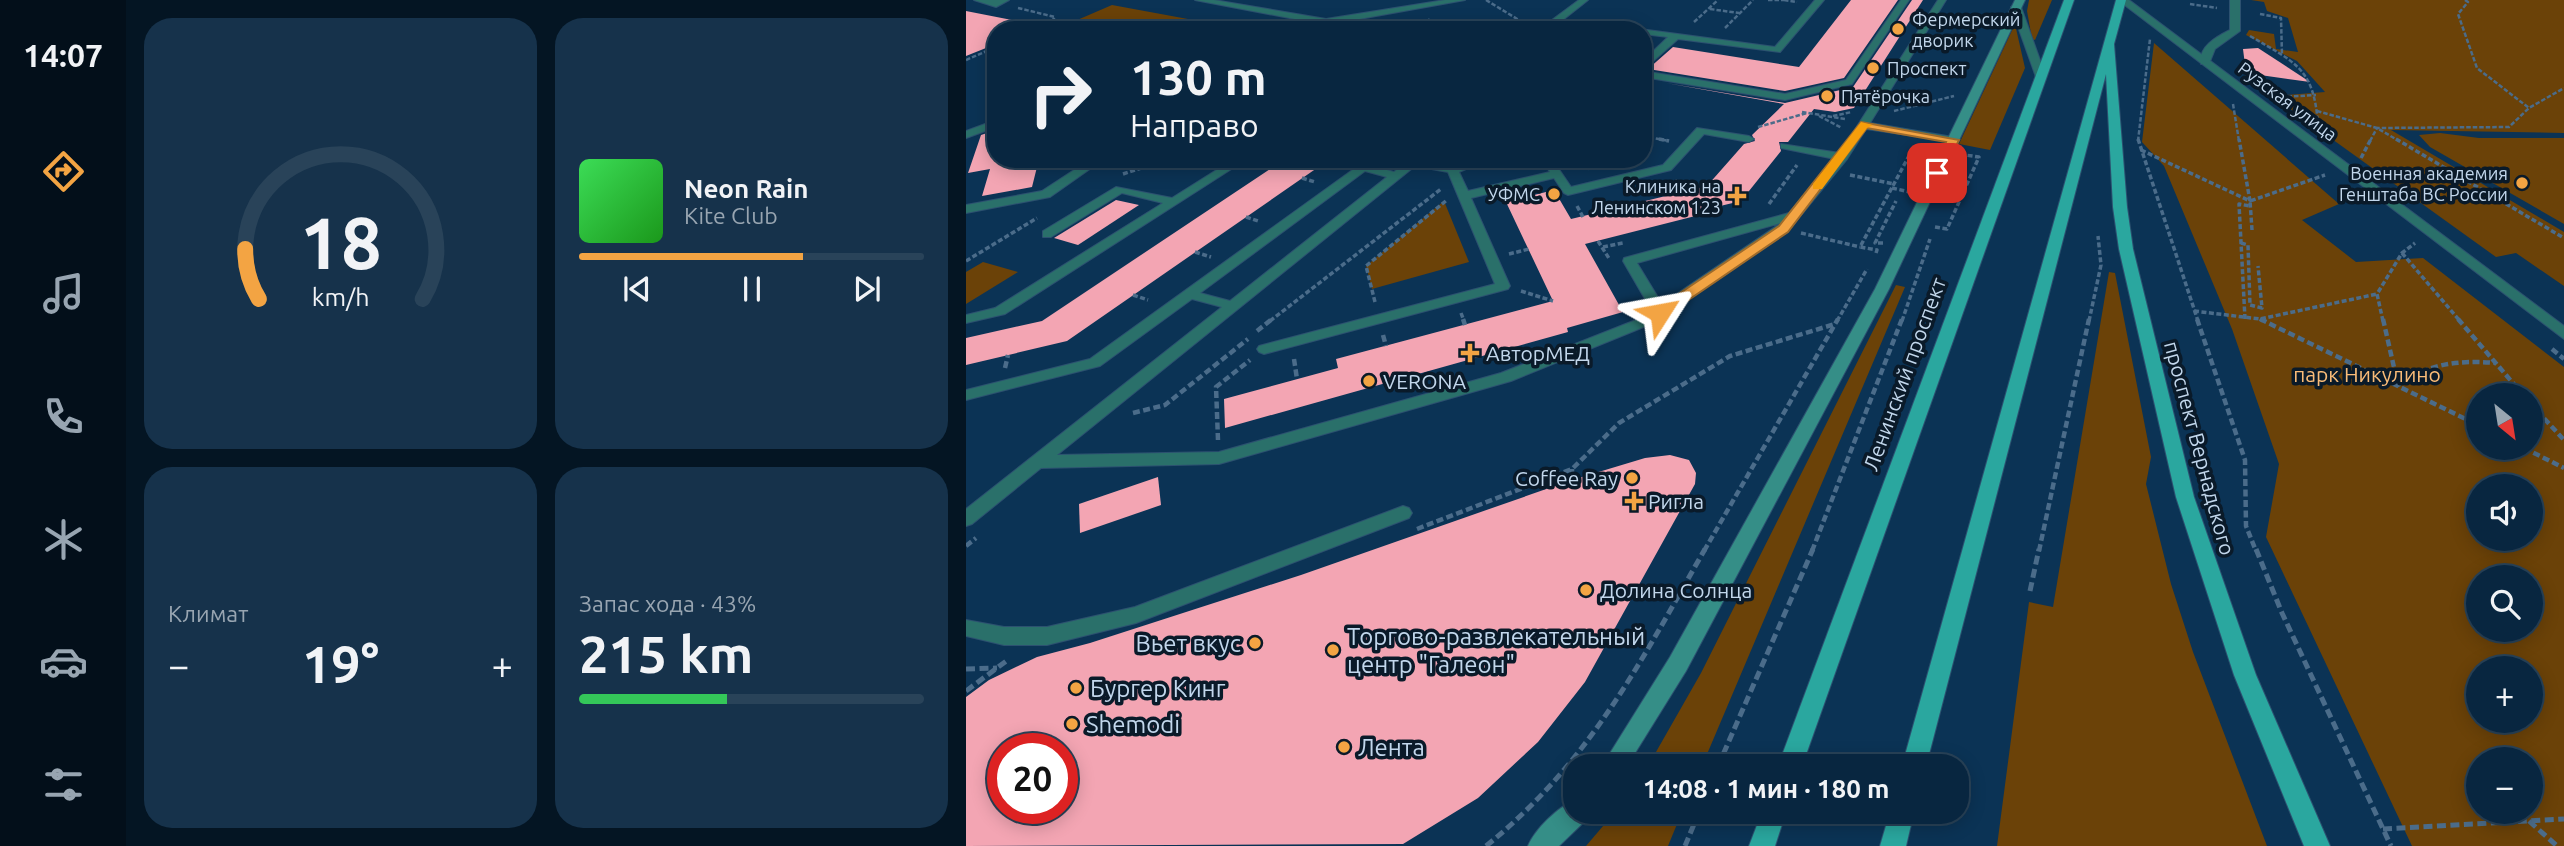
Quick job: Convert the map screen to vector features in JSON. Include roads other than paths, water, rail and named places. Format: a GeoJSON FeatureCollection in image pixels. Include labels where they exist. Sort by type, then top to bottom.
{"type":"FeatureCollection","features":[{"type":"Feature","properties":{"kind":"main road","name":"Ленинский проспект"},"geometry":{"type":"LineString","coordinates":[[1794,754],[2069,0]]}},
{"type":"Feature","properties":{"kind":"main road"},"geometry":{"type":"LineString","coordinates":[[1917,754],[2122,0]]}},
{"type":"Feature","properties":{"kind":"main road"},"geometry":{"type":"LineString","coordinates":[[1622,754],[1678,664],[1882,289],[1954,146],[2018,4]]}},
{"type":"Feature","properties":{"kind":"main road","name":"проспект Вернадского"},"geometry":{"type":"LineString","coordinates":[[2110,45],[2120,207],[2126,249],[2185,496],[2245,675],[2317,846]]}},
{"type":"Feature","properties":{"kind":"main road"},"geometry":{"type":"LineString","coordinates":[[1541,846],[1564,824]]}},
{"type":"Feature","properties":{"kind":"main road"},"geometry":{"type":"LineString","coordinates":[[1762,846],[1770,824]]}},
{"type":"Feature","properties":{"kind":"main road"},"geometry":{"type":"LineString","coordinates":[[1893,846],[1899,824]]}},
{"type":"Feature","properties":{"kind":"street","name":"Рузская улица"},"geometry":{"type":"LineString","coordinates":[[2122,0],[2564,334]]}},
{"type":"Feature","properties":{"kind":"street"},"geometry":{"type":"LineString","coordinates":[[2205,62],[2205,54],[2211,47],[2235,31],[2235,0]]}},
{"type":"Feature","properties":{"kind":"street"},"geometry":{"type":"LineString","coordinates":[[2018,4],[2041,77]]}},
{"type":"Feature","properties":{"kind":"lane"},"geometry":{"type":"LineString","coordinates":[[978,0],[1001,2]]}},
{"type":"Feature","properties":{"kind":"lane"},"geometry":{"type":"LineString","coordinates":[[1199,0],[1320,21]]}},
{"type":"Feature","properties":{"kind":"lane"},"geometry":{"type":"LineString","coordinates":[[1332,21],[1461,0]]}},
{"type":"Feature","properties":{"kind":"lane"},"geometry":{"type":"LineString","coordinates":[[1556,21],[1584,0]]}},
{"type":"Feature","properties":{"kind":"lane"},"geometry":{"type":"LineString","coordinates":[[1652,33],[1777,50],[1820,0]]}},
{"type":"Feature","properties":{"kind":"lane"},"geometry":{"type":"LineString","coordinates":[[1652,75],[1785,97],[1849,82],[1905,0]]}},
{"type":"Feature","properties":{"kind":"lane"},"geometry":{"type":"LineString","coordinates":[[1038,463],[1219,458],[1506,377],[1660,313],[1794,216],[1843,157],[1942,0]]}},
{"type":"Feature","properties":{"kind":"lane"},"geometry":{"type":"LineString","coordinates":[[1652,58],[1675,36]]}},
{"type":"Feature","properties":{"kind":"lane"},"geometry":{"type":"LineString","coordinates":[[1864,125],[1954,146]]}},
{"type":"Feature","properties":{"kind":"lane"},"geometry":{"type":"LineString","coordinates":[[966,135],[987,127]]}},
{"type":"Feature","properties":{"kind":"lane"},"geometry":{"type":"LineString","coordinates":[[1553,168],[1568,191],[1667,168],[1701,130],[1744,138]]}},
{"type":"Feature","properties":{"kind":"lane"},"geometry":{"type":"LineString","coordinates":[[1785,146],[1843,157]]}},
{"type":"Feature","properties":{"kind":"lane"},"geometry":{"type":"LineString","coordinates":[[966,209],[1046,194],[1085,168]]}},
{"type":"Feature","properties":{"kind":"lane"},"geometry":{"type":"LineString","coordinates":[[966,319],[1000,311],[1228,168]]}},
{"type":"Feature","properties":{"kind":"lane"},"geometry":{"type":"LineString","coordinates":[[966,395],[1095,363],[1357,168]]}},
{"type":"Feature","properties":{"kind":"lane"},"geometry":{"type":"LineString","coordinates":[[1376,168],[1395,176]]}},
{"type":"Feature","properties":{"kind":"lane"},"geometry":{"type":"LineString","coordinates":[[966,519],[1406,168]]}},
{"type":"Feature","properties":{"kind":"lane"},"geometry":{"type":"LineString","coordinates":[[1445,168],[1459,168]]}},
{"type":"Feature","properties":{"kind":"lane"},"geometry":{"type":"LineString","coordinates":[[1264,349],[1503,286],[1453,170]]}},
{"type":"Feature","properties":{"kind":"lane"},"geometry":{"type":"LineString","coordinates":[[1464,196],[1557,174]]}},
{"type":"Feature","properties":{"kind":"lane"},"geometry":{"type":"LineString","coordinates":[[1047,233],[1120,189],[1174,202]]}},
{"type":"Feature","properties":{"kind":"lane"},"geometry":{"type":"LineString","coordinates":[[1660,313],[1629,261],[1780,225]]}},
{"type":"Feature","properties":{"kind":"lane"},"geometry":{"type":"LineString","coordinates":[[1190,294],[1233,306]]}},
{"type":"Feature","properties":{"kind":"lane"},"geometry":{"type":"LineString","coordinates":[[966,628],[1004,636],[1047,636],[1136,615],[1403,513]]}},
{"type":"Feature","properties":{"kind":"place","name":"Фермерский дворик"},"geometry":{"type":"Point","coordinates":[1898,29]}},
{"type":"Feature","properties":{"kind":"place","name":"Проспект"},"geometry":{"type":"Point","coordinates":[1873,68]}},
{"type":"Feature","properties":{"kind":"place","name":"Пятёрочка"},"geometry":{"type":"Point","coordinates":[1827,96]}},
{"type":"Feature","properties":{"kind":"place","name":"Военная академия Генштаба ВС России"},"geometry":{"type":"Point","coordinates":[2522,183]}},
{"type":"Feature","properties":{"kind":"place","name":"УФМС"},"geometry":{"type":"Point","coordinates":[1554,194]}},
{"type":"Feature","properties":{"kind":"place","name":"Клиника на Ленинском 123"},"geometry":{"type":"Point","coordinates":[1737,196]}},
{"type":"Feature","properties":{"kind":"place","name":"АвторМЕД"},"geometry":{"type":"Point","coordinates":[1470,353]}},
{"type":"Feature","properties":{"kind":"place","name":"VERONA"},"geometry":{"type":"Point","coordinates":[1369,381]}},
{"type":"Feature","properties":{"kind":"place","name":"Coffee Ray"},"geometry":{"type":"Point","coordinates":[1632,478]}},
{"type":"Feature","properties":{"kind":"place","name":"Ригла"},"geometry":{"type":"Point","coordinates":[1634,501]}},
{"type":"Feature","properties":{"kind":"place","name":"Долина Солнца"},"geometry":{"type":"Point","coordinates":[1586,590]}},
{"type":"Feature","properties":{"kind":"place","name":"Вьет вкус"},"geometry":{"type":"Point","coordinates":[1255,643]}},
{"type":"Feature","properties":{"kind":"place","name":"Торгово-развлекательный центр \"Галеон\""},"geometry":{"type":"Point","coordinates":[1333,650]}},
{"type":"Feature","properties":{"kind":"place","name":"Бургер Кинг"},"geometry":{"type":"Point","coordinates":[1076,688]}},
{"type":"Feature","properties":{"kind":"place","name":"Shemodi"},"geometry":{"type":"Point","coordinates":[1072,724]}},
{"type":"Feature","properties":{"kind":"place","name":"Лента"},"geometry":{"type":"Point","coordinates":[1344,747]}},
{"type":"Feature","properties":{"kind":"park label","name":"парк Никулино"},"geometry":{"type":"Point","coordinates":[2367,374]}}]}
